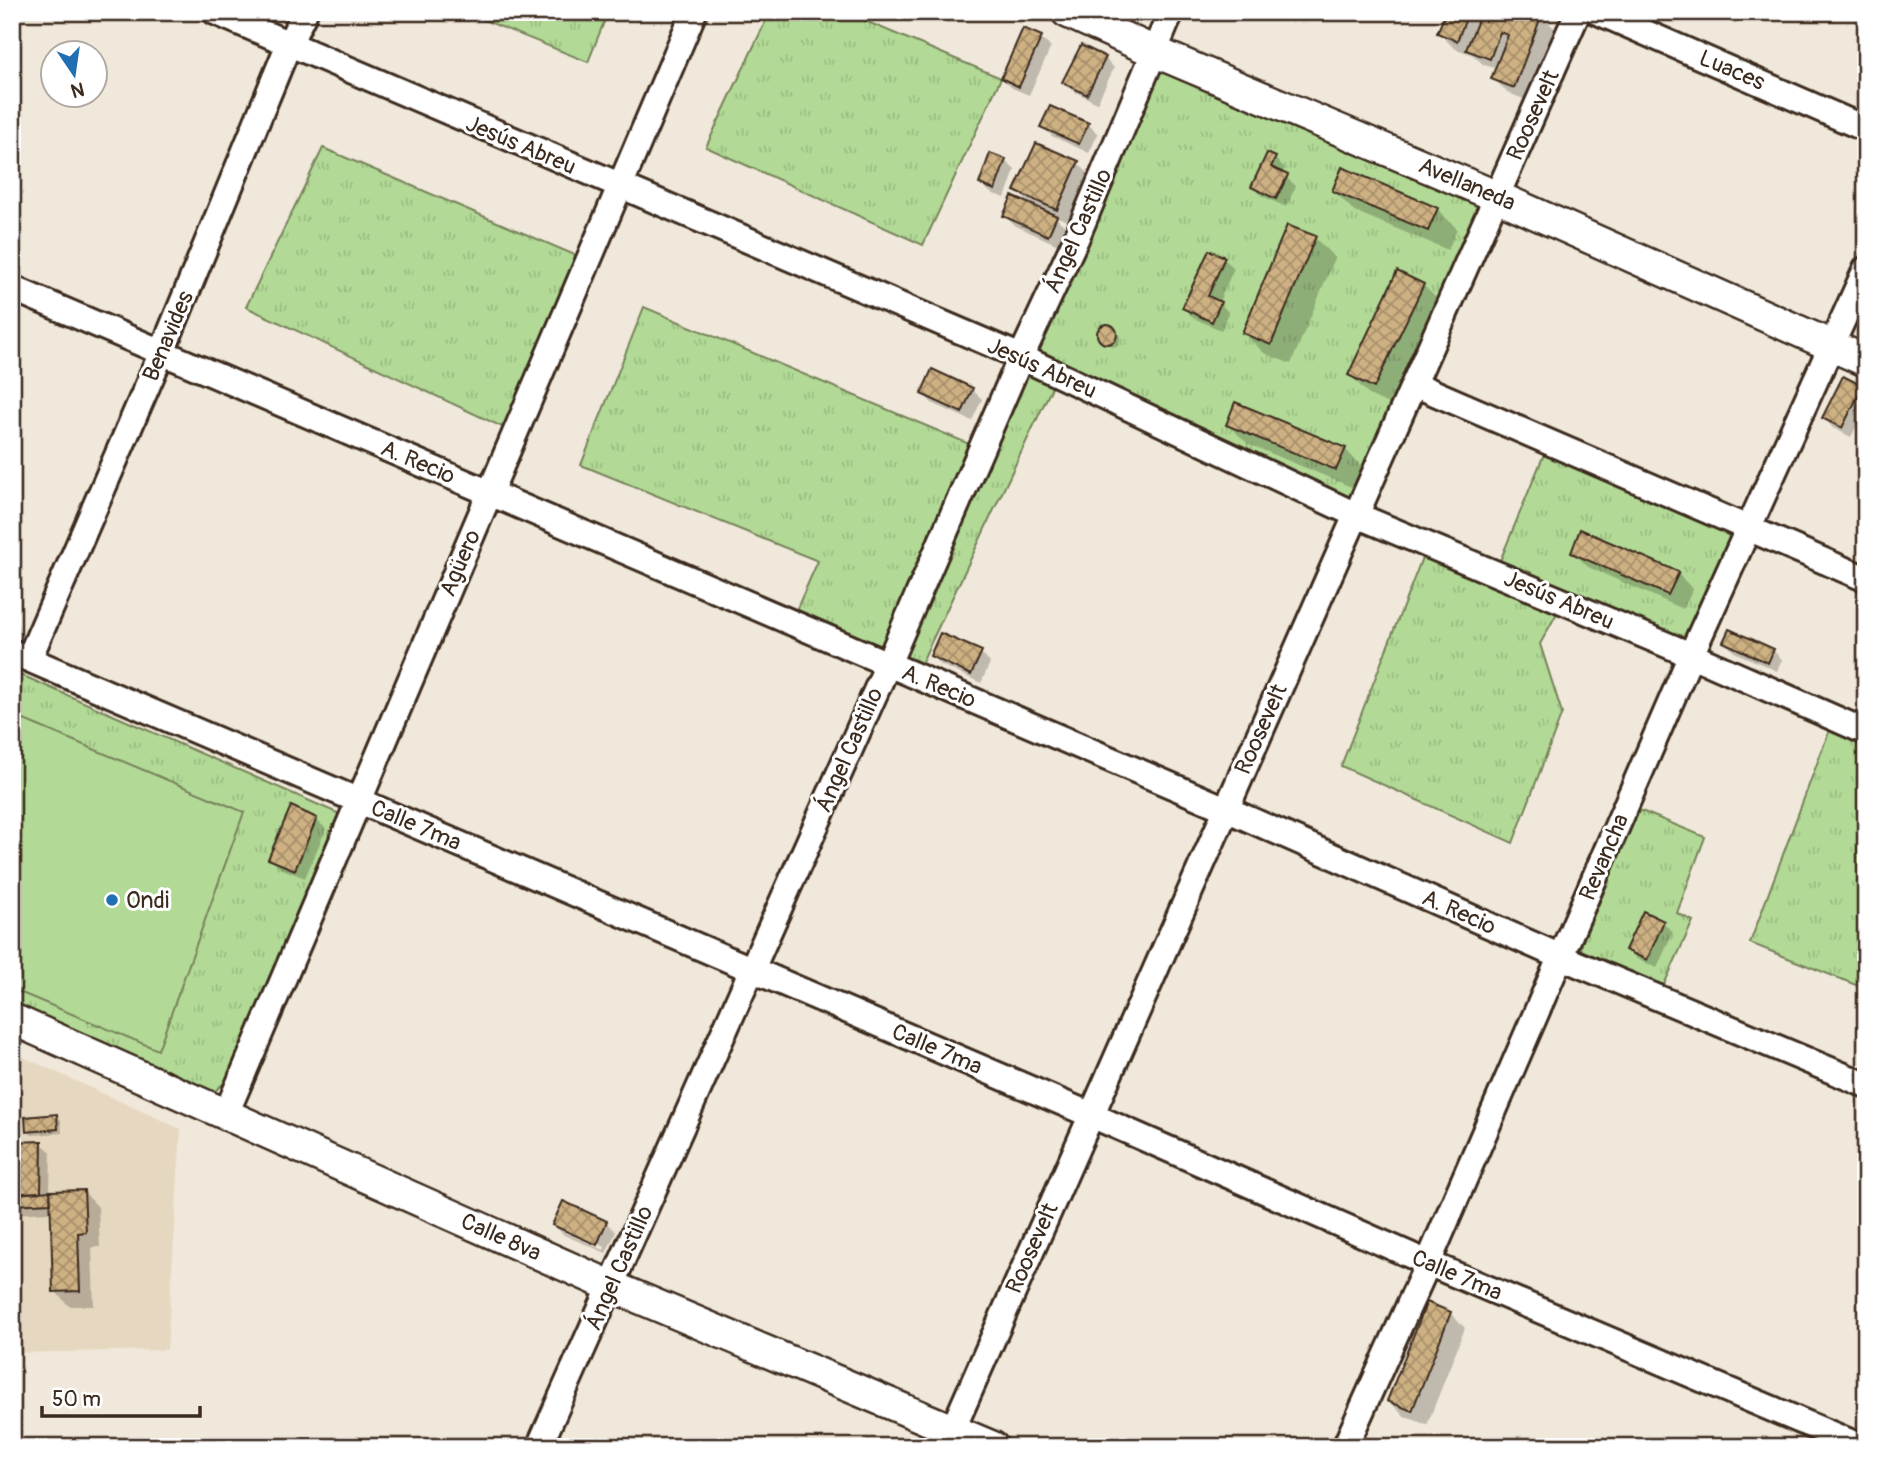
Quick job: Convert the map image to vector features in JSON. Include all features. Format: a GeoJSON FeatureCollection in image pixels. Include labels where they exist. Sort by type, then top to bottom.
{"type":"FeatureCollection","features":[{"type":"Feature","properties":{"kind":"street","name":"Jesús Abreu"},"geometry":{"type":"LineString","coordinates":[[215,12],[288,46],[1021,357],[1356,515],[1691,655],[1866,732]]}},
{"type":"Feature","properties":{"kind":"street","name":"Benavides"},"geometry":{"type":"LineString","coordinates":[[20,656],[162,352],[304,12]]}},
{"type":"Feature","properties":{"kind":"street","name":"Agüero"},"geometry":{"type":"LineString","coordinates":[[226,1114],[694,12]]}},
{"type":"Feature","properties":{"kind":"street","name":"Avellaneda"},"geometry":{"type":"LineString","coordinates":[[1067,12],[1497,197],[1866,361]]}},
{"type":"Feature","properties":{"kind":"street","name":"Ángel Castillo"},"geometry":{"type":"LineString","coordinates":[[539,1447],[888,664],[1021,357],[1076,239],[1171,12]]}},
{"type":"Feature","properties":{"kind":"street","name":"Roosevelt"},"geometry":{"type":"LineString","coordinates":[[949,1438],[1578,12]]}},
{"type":"Feature","properties":{"kind":"street","name":"Luaces"},"geometry":{"type":"LineString","coordinates":[[1598,12],[1866,129]]}},
{"type":"Feature","properties":{"kind":"street","name":"Revancha"},"geometry":{"type":"LineString","coordinates":[[1345,1447],[1562,957],[1691,655],[1866,268]]}},
{"type":"Feature","properties":{"kind":"street","name":"A. Recio"},"geometry":{"type":"LineString","coordinates":[[12,288],[1226,809],[1562,957],[1866,1085]]}},
{"type":"Feature","properties":{"kind":"street"},"geometry":{"type":"LineString","coordinates":[[1414,384],[1866,579]]}},
{"type":"Feature","properties":{"kind":"street","name":"Calle 7ma"},"geometry":{"type":"LineString","coordinates":[[20,656],[1091,1115],[1428,1263],[1862,1447]]}},
{"type":"Feature","properties":{"kind":"street","name":"Calle 8va"},"geometry":{"type":"LineString","coordinates":[[12,1019],[949,1438],[993,1447]]}},
{"type":"Feature","properties":{"kind":"shaded area"},"geometry":{"type":"Polygon","coordinates":[[[12,1052],[181,1129],[167,1350],[12,1353],[12,1052]]]}},
{"type":"Feature","properties":{"kind":"green space"},"geometry":{"type":"Polygon","coordinates":[[[464,12],[608,12],[588,62],[464,12]]]}},
{"type":"Feature","properties":{"kind":"green space"},"geometry":{"type":"Polygon","coordinates":[[[770,12],[844,12],[1001,78],[923,245],[706,147],[770,12]]]}},
{"type":"Feature","properties":{"kind":"green space"},"geometry":{"type":"Polygon","coordinates":[[[1153,51],[1498,197],[1356,515],[1022,358],[1029,376],[1054,383],[919,668],[901,660],[903,599],[880,649],[794,615],[818,561],[581,465],[644,307],[981,449],[1153,51]]]}},
{"type":"Feature","properties":{"kind":"green space"},"geometry":{"type":"Polygon","coordinates":[[[323,148],[589,261],[515,433],[246,307],[323,148]]]}},
{"type":"Feature","properties":{"kind":"green space"},"geometry":{"type":"Polygon","coordinates":[[[1549,442],[1749,529],[1691,655],[1563,602],[1540,644],[1562,713],[1513,843],[1341,766],[1427,545],[1495,573],[1549,442]]]}},
{"type":"Feature","properties":{"kind":"green space"},"geometry":{"type":"Polygon","coordinates":[[[12,671],[342,815],[226,1081],[214,1092],[173,1083],[12,1014],[12,671]]]}},
{"type":"Feature","properties":{"kind":"green space","name":"Ondi"},"geometry":{"type":"Polygon","coordinates":[[[12,715],[244,812],[158,1050],[12,989],[12,715]]]}},
{"type":"Feature","properties":{"kind":"green space"},"geometry":{"type":"Polygon","coordinates":[[[1834,718],[1866,732],[1866,989],[1750,943],[1834,718]]]}},
{"type":"Feature","properties":{"kind":"green space"},"geometry":{"type":"Polygon","coordinates":[[[1639,810],[1705,837],[1677,913],[1693,921],[1662,989],[1581,952],[1582,943],[1639,810]]]}},
{"type":"Feature","properties":{"kind":"building"},"geometry":{"type":"Polygon","coordinates":[[[1446,12],[1542,14],[1514,88],[1491,79],[1508,35],[1500,32],[1490,59],[1466,50],[1478,20],[1467,16],[1457,41],[1437,33],[1446,12]]]}},
{"type":"Feature","properties":{"kind":"building"},"geometry":{"type":"Polygon","coordinates":[[[1023,28],[1042,36],[1019,87],[1001,78],[1023,28]]]}},
{"type":"Feature","properties":{"kind":"building"},"geometry":{"type":"Polygon","coordinates":[[[1081,45],[1106,57],[1087,95],[1062,82],[1081,45]]]}},
{"type":"Feature","properties":{"kind":"building"},"geometry":{"type":"Polygon","coordinates":[[[1050,106],[1089,123],[1079,144],[1040,127],[1050,106]]]}},
{"type":"Feature","properties":{"kind":"building"},"geometry":{"type":"Polygon","coordinates":[[[1036,143],[1079,161],[1057,210],[1014,191],[1036,143]]]}},
{"type":"Feature","properties":{"kind":"building"},"geometry":{"type":"Polygon","coordinates":[[[990,153],[1006,159],[995,190],[979,184],[990,153]]]}},
{"type":"Feature","properties":{"kind":"building"},"geometry":{"type":"Polygon","coordinates":[[[1267,153],[1276,157],[1271,167],[1288,175],[1276,199],[1251,187],[1267,153]]]}},
{"type":"Feature","properties":{"kind":"building"},"geometry":{"type":"Polygon","coordinates":[[[1342,167],[1438,208],[1428,231],[1332,191],[1342,167]]]}},
{"type":"Feature","properties":{"kind":"building"},"geometry":{"type":"Polygon","coordinates":[[[1012,196],[1057,216],[1048,236],[1003,216],[1012,196]]]}},
{"type":"Feature","properties":{"kind":"building"},"geometry":{"type":"Polygon","coordinates":[[[1287,225],[1316,236],[1271,345],[1242,333],[1287,225]]]}},
{"type":"Feature","properties":{"kind":"building"},"geometry":{"type":"Polygon","coordinates":[[[1209,250],[1225,257],[1208,296],[1221,302],[1212,322],[1182,308],[1209,250]]]}},
{"type":"Feature","properties":{"kind":"building"},"geometry":{"type":"Polygon","coordinates":[[[1397,271],[1424,284],[1374,388],[1348,375],[1397,271]]]}},
{"type":"Feature","properties":{"kind":"building"},"geometry":{"type":"Polygon","coordinates":[[[1107,324],[1114,327],[1117,334],[1114,341],[1107,344],[1100,341],[1097,334],[1100,327],[1107,324]]]}},
{"type":"Feature","properties":{"kind":"building"},"geometry":{"type":"Polygon","coordinates":[[[932,369],[973,388],[962,413],[921,394],[932,369]]]}},
{"type":"Feature","properties":{"kind":"building"},"geometry":{"type":"Polygon","coordinates":[[[1843,376],[1863,386],[1842,428],[1822,418],[1843,376]]]}},
{"type":"Feature","properties":{"kind":"building"},"geometry":{"type":"Polygon","coordinates":[[[1235,402],[1346,448],[1336,470],[1226,425],[1235,402]]]}},
{"type":"Feature","properties":{"kind":"building"},"geometry":{"type":"Polygon","coordinates":[[[1580,529],[1679,572],[1668,595],[1571,553],[1580,529]]]}},
{"type":"Feature","properties":{"kind":"building"},"geometry":{"type":"Polygon","coordinates":[[[1729,629],[1774,649],[1768,663],[1723,642],[1729,629]]]}},
{"type":"Feature","properties":{"kind":"building"},"geometry":{"type":"Polygon","coordinates":[[[940,633],[982,651],[971,675],[930,656],[940,633]]]}},
{"type":"Feature","properties":{"kind":"building"},"geometry":{"type":"Polygon","coordinates":[[[291,806],[317,818],[295,870],[268,859],[291,806]]]}},
{"type":"Feature","properties":{"kind":"building"},"geometry":{"type":"Polygon","coordinates":[[[1643,911],[1664,921],[1647,960],[1625,950],[1643,911]]]}},
{"type":"Feature","properties":{"kind":"building"},"geometry":{"type":"Polygon","coordinates":[[[57,1114],[58,1129],[26,1132],[25,1117],[57,1114]]]}},
{"type":"Feature","properties":{"kind":"building"},"geometry":{"type":"Polygon","coordinates":[[[42,1141],[41,1192],[15,1194],[13,1142],[42,1141]]]}},
{"type":"Feature","properties":{"kind":"building"},"geometry":{"type":"Polygon","coordinates":[[[84,1190],[86,1232],[78,1233],[80,1291],[53,1292],[50,1191],[84,1190]]]}},
{"type":"Feature","properties":{"kind":"building"},"geometry":{"type":"Polygon","coordinates":[[[50,1191],[51,1203],[12,1205],[12,1194],[50,1191]]]}},
{"type":"Feature","properties":{"kind":"building"},"geometry":{"type":"Polygon","coordinates":[[[563,1201],[607,1221],[597,1245],[552,1225],[563,1201]]]}},
{"type":"Feature","properties":{"kind":"building"},"geometry":{"type":"Polygon","coordinates":[[[1427,1302],[1451,1312],[1412,1411],[1387,1401],[1427,1302]]]}},
{"type":"Feature","properties":{"kind":"place","name":"Ondi"},"geometry":{"type":"Point","coordinates":[112,900]}}]}
